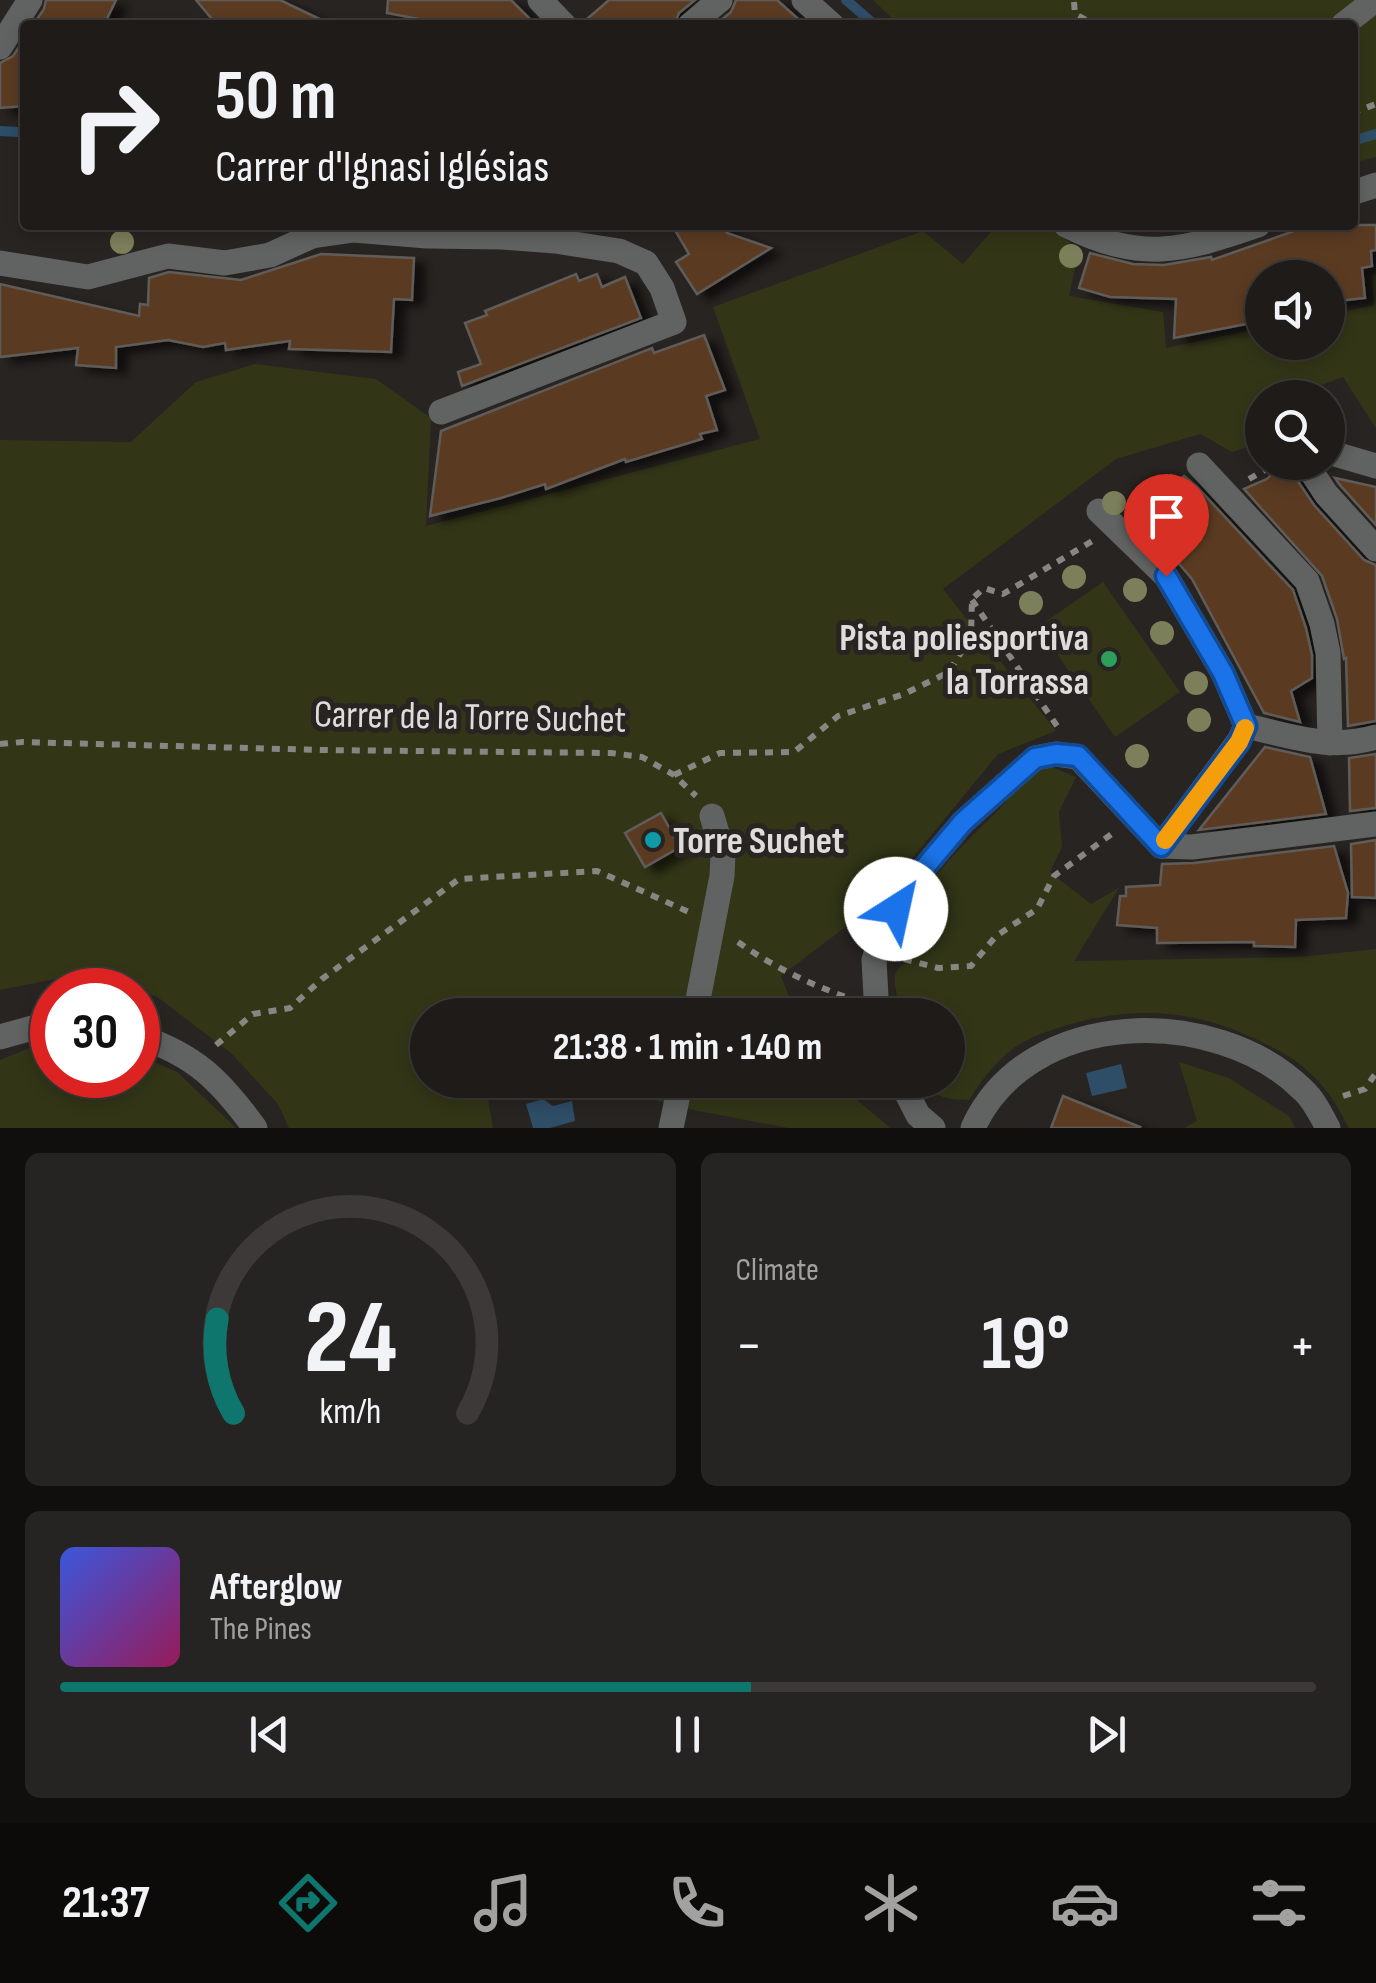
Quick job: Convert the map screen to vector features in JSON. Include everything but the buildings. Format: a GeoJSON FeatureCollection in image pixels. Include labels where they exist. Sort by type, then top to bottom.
{"type":"FeatureCollection","features":[{"type":"Feature","properties":{"kind":"street"},"geometry":{"type":"LineString","coordinates":[[0,47],[30,0]]}},
{"type":"Feature","properties":{"kind":"street"},"geometry":{"type":"LineString","coordinates":[[540,0],[559,20]]}},
{"type":"Feature","properties":{"kind":"street"},"geometry":{"type":"LineString","coordinates":[[696,20],[720,0]]}},
{"type":"Feature","properties":{"kind":"street"},"geometry":{"type":"LineString","coordinates":[[804,0],[826,20]]}},
{"type":"Feature","properties":{"kind":"street"},"geometry":{"type":"LineString","coordinates":[[1350,20],[1375,0]]}},
{"type":"Feature","properties":{"kind":"street"},"geometry":{"type":"LineString","coordinates":[[0,264],[88,277],[168,256],[225,263],[240,261],[270,255],[319,231],[354,230],[555,241],[619,251],[646,263],[662,288],[674,322],[441,412]]}},
{"type":"Feature","properties":{"kind":"street"},"geometry":{"type":"LineString","coordinates":[[1077,230],[1124,247],[1179,249],[1242,230]]}},
{"type":"Feature","properties":{"kind":"street"},"geometry":{"type":"LineString","coordinates":[[1345,457],[1376,466]]}},
{"type":"Feature","properties":{"kind":"street"},"geometry":{"type":"LineString","coordinates":[[1199,464],[1307,581],[1328,653],[1330,743]]}},
{"type":"Feature","properties":{"kind":"street"},"geometry":{"type":"LineString","coordinates":[[1317,480],[1376,549]]}},
{"type":"Feature","properties":{"kind":"street"},"geometry":{"type":"LineString","coordinates":[[1108,518],[1166,576],[1223,673],[1246,726],[1239,742],[1161,846]]}},
{"type":"Feature","properties":{"kind":"street"},"geometry":{"type":"LineString","coordinates":[[1246,726],[1303,741],[1344,744],[1376,737]]}},
{"type":"Feature","properties":{"kind":"street"},"geometry":{"type":"LineString","coordinates":[[875,998],[874,960],[883,930],[908,887],[963,822],[1035,758],[1056,754],[1078,756],[1161,846],[1192,847],[1376,824]]}},
{"type":"Feature","properties":{"kind":"street"},"geometry":{"type":"LineString","coordinates":[[698,998],[722,876],[722,853],[712,816]]}},
{"type":"Feature","properties":{"kind":"street"},"geometry":{"type":"LineString","coordinates":[[0,1037],[30,1029]]}},
{"type":"Feature","properties":{"kind":"street"},"geometry":{"type":"LineString","coordinates":[[973,1128],[982,1109],[1009,1076],[1035,1059],[1090,1037],[1125,1030],[1198,1036],[1258,1057],[1304,1090],[1323,1119]]}},
{"type":"Feature","properties":{"kind":"street"},"geometry":{"type":"LineString","coordinates":[[160,1043],[196,1062],[232,1097],[254,1128]]}},
{"type":"Feature","properties":{"kind":"street"},"geometry":{"type":"LineString","coordinates":[[671,1128],[677,1098]]}},
{"type":"Feature","properties":{"kind":"street"},"geometry":{"type":"LineString","coordinates":[[910,1098],[918,1114],[933,1128]]}},
{"type":"Feature","properties":{"kind":"path"},"geometry":{"type":"LineString","coordinates":[[674,774],[720,753],[794,752],[838,716],[904,694],[949,672],[971,636],[972,600],[984,588],[1003,594],[1108,518]]}},
{"type":"Feature","properties":{"kind":"path"},"geometry":{"type":"LineString","coordinates":[[972,600],[1078,756]]}},
{"type":"Feature","properties":{"kind":"path","name":"Carrer de la Torre Suchet"},"geometry":{"type":"LineString","coordinates":[[0,744],[611,752],[642,757],[674,774],[712,816]]}},
{"type":"Feature","properties":{"kind":"path"},"geometry":{"type":"LineString","coordinates":[[873,978],[904,959],[938,968],[971,966],[996,936],[1036,908],[1054,876],[1134,818]]}},
{"type":"Feature","properties":{"kind":"path"},"geometry":{"type":"LineString","coordinates":[[196,1062],[253,1014],[290,1008],[322,979],[459,879],[598,871],[713,923],[771,964],[844,998]]}},
{"type":"Feature","properties":{"kind":"path"},"geometry":{"type":"LineString","coordinates":[[1323,1119],[1340,1096],[1365,1089],[1376,1072]]}},
{"type":"Feature","properties":{"kind":"green space"},"geometry":{"type":"Polygon","coordinates":[[[873,0],[1376,0],[1376,157],[1358,162],[1358,20],[894,20],[873,0]]]}},
{"type":"Feature","properties":{"kind":"green space"},"geometry":{"type":"Polygon","coordinates":[[[993,230],[1053,230],[1079,249],[1069,296],[1163,312],[1166,348],[1245,332],[1245,360],[1345,360],[1345,311],[1374,305],[1372,276],[1376,274],[1376,428],[1343,377],[1245,380],[1245,448],[1232,452],[1200,434],[1116,459],[943,589],[1056,731],[998,754],[873,906],[781,976],[789,998],[410,998],[410,1098],[488,1098],[493,1128],[289,1128],[278,1104],[232,1054],[160,999],[160,968],[30,968],[30,984],[0,990],[0,440],[131,442],[196,382],[255,364],[376,379],[431,418],[426,526],[760,439],[713,307],[923,231],[963,264],[993,230]]]}},
{"type":"Feature","properties":{"kind":"green space","name":"Pista poliesportiva la Torrassa"},"geometry":{"type":"Polygon","coordinates":[[[1103,582],[1180,692],[1115,737],[1038,627],[1103,582]]]}},
{"type":"Feature","properties":{"kind":"green space"},"geometry":{"type":"Polygon","coordinates":[[[1040,768],[1054,768],[1076,777],[1059,812],[1062,847],[1050,872],[1091,904],[1119,888],[1074,961],[1300,957],[1376,949],[1376,1128],[1349,1128],[1321,1085],[1282,1052],[1218,1024],[1150,1013],[1103,1017],[1036,1036],[1000,1060],[969,1100],[949,1098],[965,1098],[965,998],[897,998],[895,974],[908,963],[909,954],[896,955],[887,963],[906,917],[920,896],[1006,802],[1003,798],[1040,768]]]}},
{"type":"Feature","properties":{"kind":"green space"},"geometry":{"type":"Polygon","coordinates":[[[30,1048],[30,1098],[160,1098],[160,1065],[177,1072],[236,1128],[0,1128],[0,1060],[30,1048]]]}},
{"type":"Feature","properties":{"kind":"green space"},"geometry":{"type":"Polygon","coordinates":[[[1179,1062],[1229,1078],[1289,1116],[1295,1128],[1184,1128],[1197,1121],[1179,1062]]]}},
{"type":"Feature","properties":{"kind":"green space"},"geometry":{"type":"Polygon","coordinates":[[[646,1098],[855,1098],[890,1128],[788,1128],[646,1098]]]}},
{"type":"Feature","properties":{"kind":"water"},"geometry":{"type":"Polygon","coordinates":[[[1121,1064],[1127,1088],[1092,1096],[1086,1073],[1121,1064]]]}},
{"type":"Feature","properties":{"kind":"water"},"geometry":{"type":"Polygon","coordinates":[[[543,1099],[553,1106],[572,1101],[575,1121],[533,1128],[526,1104],[543,1099]]]}},
{"type":"Feature","properties":{"kind":"waterway"},"geometry":{"type":"LineString","coordinates":[[846,0],[869,20]]}},
{"type":"Feature","properties":{"kind":"waterway"},"geometry":{"type":"LineString","coordinates":[[0,131],[20,132]]}},
{"type":"Feature","properties":{"kind":"waterway"},"geometry":{"type":"LineString","coordinates":[[1358,139],[1376,134]]}},
{"type":"Feature","properties":{"kind":"slow traffic"},"geometry":{"type":"LineString","coordinates":[[1165,840],[1239,742],[1245,728]]}},
{"type":"Feature","properties":{"kind":"place","name":"Pista poliesportiva la Torrassa"},"geometry":{"type":"Point","coordinates":[1109,659]}},
{"type":"Feature","properties":{"kind":"place","name":"Torre Suchet"},"geometry":{"type":"Point","coordinates":[653,840]}},
{"type":"Feature","properties":{"kind":"route"},"geometry":{"type":"LineString","coordinates":[[896,909],[908,887],[963,822],[1035,758],[1056,754],[1078,756],[1161,846],[1239,742],[1246,726],[1223,673],[1166,576]]}}]}
